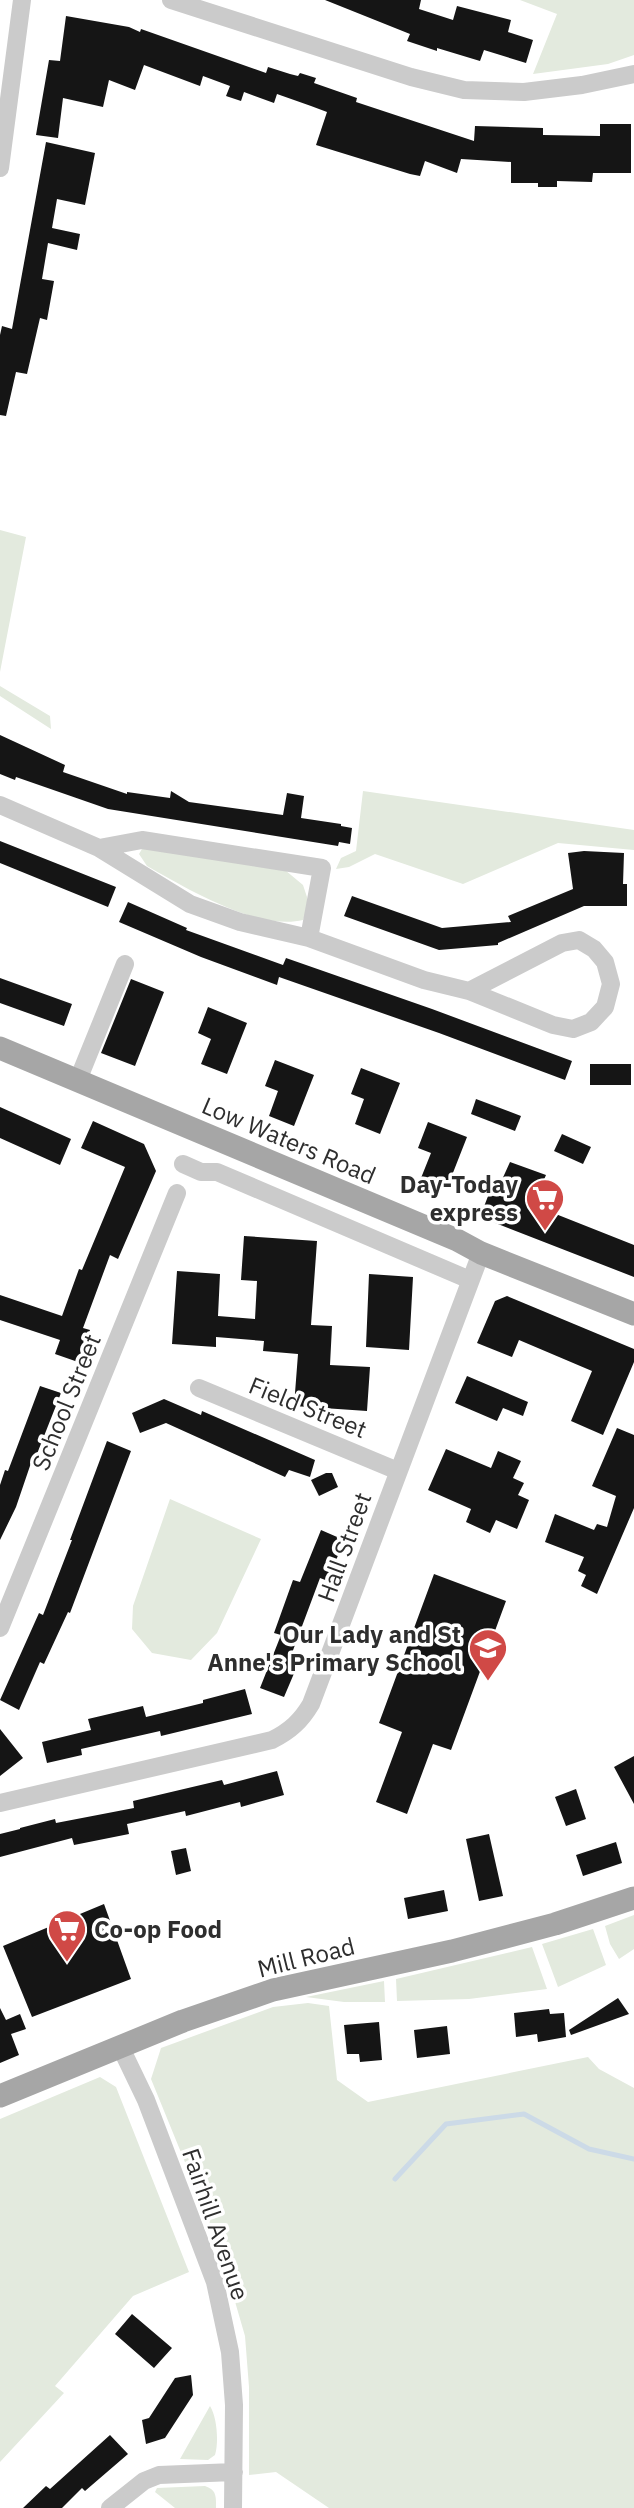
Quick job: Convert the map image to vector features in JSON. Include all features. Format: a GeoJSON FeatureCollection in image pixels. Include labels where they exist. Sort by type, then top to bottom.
{"type":"FeatureCollection","features":[{"type":"Feature","properties":{"kind":"main road","name":"Low Waters Road"},"geometry":{"type":"LineString","coordinates":[[0,1048],[457,1240],[481,1253],[634,1314]]}},
{"type":"Feature","properties":{"kind":"main road","name":"Mill Road"},"geometry":{"type":"LineString","coordinates":[[0,2096],[183,2021],[273,1990],[452,1951],[555,1924],[634,1898]]}},
{"type":"Feature","properties":{"kind":"street"},"geometry":{"type":"LineString","coordinates":[[0,168],[22,0]]}},
{"type":"Feature","properties":{"kind":"street"},"geometry":{"type":"LineString","coordinates":[[171,0],[411,77],[464,90],[524,92],[582,85],[634,74]]}},
{"type":"Feature","properties":{"kind":"street"},"geometry":{"type":"LineString","coordinates":[[0,805],[99,848],[190,904],[240,922],[309,938],[424,979],[469,990],[553,1025],[573,1029],[592,1022],[605,1007],[611,984],[605,962],[594,949],[579,940],[562,943],[469,990]]}},
{"type":"Feature","properties":{"kind":"street"},"geometry":{"type":"LineString","coordinates":[[99,848],[142,840],[322,868],[309,938]]}},
{"type":"Feature","properties":{"kind":"street"},"geometry":{"type":"LineString","coordinates":[[78,1080],[125,964]]}},
{"type":"Feature","properties":{"kind":"street"},"geometry":{"type":"LineString","coordinates":[[183,1164],[201,1172],[217,1172],[470,1280]]}},
{"type":"Feature","properties":{"kind":"street","name":"School Street"},"geometry":{"type":"LineString","coordinates":[[0,1628],[177,1193]]}},
{"type":"Feature","properties":{"kind":"street","name":"Hall Street"},"geometry":{"type":"LineString","coordinates":[[0,1803],[272,1740],[302,1719],[311,1704],[481,1253]]}},
{"type":"Feature","properties":{"kind":"street","name":"Field Street"},"geometry":{"type":"LineString","coordinates":[[199,1388],[398,1471]]}},
{"type":"Feature","properties":{"kind":"street","name":"Fairhill Avenue"},"geometry":{"type":"LineString","coordinates":[[121,2048],[146,2099],[215,2282],[230,2352],[234,2405],[233,2508]]}},
{"type":"Feature","properties":{"kind":"street"},"geometry":{"type":"LineString","coordinates":[[110,2508],[144,2481],[159,2475],[233,2472]]}},
{"type":"Feature","properties":{"kind":"shaded area"},"geometry":{"type":"Polygon","coordinates":[[[520,0],[634,0],[634,55],[608,64],[533,74],[557,14],[520,0]]]}},
{"type":"Feature","properties":{"kind":"shaded area"},"geometry":{"type":"Polygon","coordinates":[[[0,530],[26,537],[0,672],[0,530]]]}},
{"type":"Feature","properties":{"kind":"shaded area"},"geometry":{"type":"Polygon","coordinates":[[[0,686],[50,716],[51,729],[0,696],[0,686]]]}},
{"type":"Feature","properties":{"kind":"shaded area"},"geometry":{"type":"Polygon","coordinates":[[[363,791],[634,830],[634,850],[558,843],[463,884],[375,854],[349,867],[336,869],[341,858],[356,851],[363,791]]]}},
{"type":"Feature","properties":{"kind":"shaded area"},"geometry":{"type":"Polygon","coordinates":[[[149,847],[285,870],[303,885],[307,910],[303,920],[285,922],[265,919],[244,914],[201,896],[147,866],[139,854],[142,849],[149,847]]]}},
{"type":"Feature","properties":{"kind":"shaded area"},"geometry":{"type":"Polygon","coordinates":[[[170,1499],[261,1539],[217,1633],[191,1660],[152,1653],[132,1629],[133,1606],[170,1499]]]}},
{"type":"Feature","properties":{"kind":"shaded area"},"geometry":{"type":"Polygon","coordinates":[[[634,1915],[634,1949],[619,1959],[610,1944],[605,1926],[634,1915]]]}},
{"type":"Feature","properties":{"kind":"shaded area"},"geometry":{"type":"Polygon","coordinates":[[[593,1929],[606,1965],[558,1987],[542,1944],[593,1929]]]}},
{"type":"Feature","properties":{"kind":"shaded area"},"geometry":{"type":"Polygon","coordinates":[[[532,1947],[547,1989],[469,1999],[397,2001],[396,1979],[532,1947]]]}},
{"type":"Feature","properties":{"kind":"shaded area"},"geometry":{"type":"Polygon","coordinates":[[[384,1981],[385,2002],[344,2002],[306,1997],[384,1981]]]}},
{"type":"Feature","properties":{"kind":"shaded area"},"geometry":{"type":"Polygon","coordinates":[[[308,2003],[329,2006],[337,2080],[368,2102],[588,2057],[599,2069],[634,2088],[634,2508],[329,2508],[276,2472],[249,2475],[249,2387],[245,2336],[218,2243],[151,2079],[161,2048],[273,2007],[308,2003]]]}},
{"type":"Feature","properties":{"kind":"shaded area"},"geometry":{"type":"Polygon","coordinates":[[[100,2077],[116,2087],[189,2272],[133,2296],[55,2386],[64,2393],[0,2462],[0,2119],[100,2077]]]}},
{"type":"Feature","properties":{"kind":"shaded area"},"geometry":{"type":"Polygon","coordinates":[[[210,2406],[217,2430],[215,2455],[208,2460],[180,2459],[210,2406]]]}},
{"type":"Feature","properties":{"kind":"shaded area"},"geometry":{"type":"Polygon","coordinates":[[[205,2486],[214,2492],[216,2508],[175,2508],[155,2492],[157,2488],[205,2486]]]}},
{"type":"Feature","properties":{"kind":"building"},"geometry":{"type":"Polygon","coordinates":[[[325,0],[421,0],[419,9],[453,20],[457,6],[511,20],[508,32],[533,40],[526,63],[484,50],[480,61],[407,41],[410,34],[325,0]]]}},
{"type":"Feature","properties":{"kind":"building"},"geometry":{"type":"Polygon","coordinates":[[[66,16],[129,27],[140,32],[141,29],[266,73],[268,67],[298,76],[300,73],[316,78],[314,83],[357,98],[356,102],[474,141],[475,126],[543,128],[543,135],[600,136],[600,124],[631,124],[631,173],[593,173],[592,182],[557,181],[557,187],[538,187],[538,183],[511,183],[511,162],[461,159],[457,173],[425,161],[420,176],[410,174],[316,145],[327,112],[277,94],[274,103],[244,92],[241,101],[226,96],[230,86],[203,76],[200,86],[144,65],[135,90],[109,80],[103,107],[63,98],[58,138],[36,135],[49,60],[60,61],[66,16]]]}},
{"type":"Feature","properties":{"kind":"building"},"geometry":{"type":"Polygon","coordinates":[[[46,142],[95,153],[85,205],[57,199],[52,228],[80,234],[77,250],[48,243],[42,279],[54,281],[47,320],[40,318],[27,374],[16,372],[6,416],[0,415],[0,335],[2,326],[12,329],[46,142]]]}},
{"type":"Feature","properties":{"kind":"building"},"geometry":{"type":"Polygon","coordinates":[[[0,735],[65,765],[63,772],[127,794],[170,798],[171,791],[189,802],[283,815],[287,793],[304,796],[301,818],[352,828],[350,844],[339,842],[338,846],[108,809],[0,774],[0,735]]]}},
{"type":"Feature","properties":{"kind":"building"},"geometry":{"type":"Polygon","coordinates":[[[0,841],[116,887],[108,907],[0,863],[0,841]]]}},
{"type":"Feature","properties":{"kind":"building"},"geometry":{"type":"Polygon","coordinates":[[[568,853],[624,853],[623,884],[627,884],[627,906],[584,906],[498,945],[439,950],[344,916],[352,896],[442,928],[511,922],[508,916],[573,889],[568,853]]]}},
{"type":"Feature","properties":{"kind":"building"},"geometry":{"type":"Polygon","coordinates":[[[128,902],[187,928],[186,930],[283,965],[286,958],[572,1061],[565,1080],[279,977],[277,985],[201,957],[119,922],[128,902]]]}},
{"type":"Feature","properties":{"kind":"building"},"geometry":{"type":"Polygon","coordinates":[[[0,978],[72,1004],[64,1026],[0,1003],[0,978]]]}},
{"type":"Feature","properties":{"kind":"building"},"geometry":{"type":"Polygon","coordinates":[[[131,979],[164,992],[135,1066],[101,1053],[131,979]]]}},
{"type":"Feature","properties":{"kind":"building"},"geometry":{"type":"Polygon","coordinates":[[[208,1007],[247,1023],[227,1074],[201,1064],[211,1039],[198,1033],[208,1007]]]}},
{"type":"Feature","properties":{"kind":"building"},"geometry":{"type":"Polygon","coordinates":[[[275,1060],[314,1075],[294,1126],[269,1116],[278,1091],[265,1086],[275,1060]]]}},
{"type":"Feature","properties":{"kind":"building"},"geometry":{"type":"Polygon","coordinates":[[[590,1064],[631,1064],[631,1085],[590,1085],[590,1064]]]}},
{"type":"Feature","properties":{"kind":"building"},"geometry":{"type":"Polygon","coordinates":[[[361,1068],[400,1083],[380,1134],[355,1124],[364,1099],[351,1094],[361,1068]]]}},
{"type":"Feature","properties":{"kind":"building"},"geometry":{"type":"Polygon","coordinates":[[[476,1099],[521,1116],[515,1131],[471,1114],[476,1099]]]}},
{"type":"Feature","properties":{"kind":"building"},"geometry":{"type":"Polygon","coordinates":[[[0,1107],[71,1139],[60,1165],[0,1138],[0,1107]]]}},
{"type":"Feature","properties":{"kind":"building"},"geometry":{"type":"Polygon","coordinates":[[[93,1121],[144,1144],[156,1171],[118,1259],[110,1255],[83,1328],[90,1330],[78,1362],[55,1354],[60,1340],[0,1320],[0,1295],[62,1316],[79,1269],[82,1270],[125,1167],[81,1148],[93,1121]]]}},
{"type":"Feature","properties":{"kind":"building"},"geometry":{"type":"Polygon","coordinates":[[[428,1122],[467,1137],[447,1188],[421,1178],[431,1153],[418,1148],[428,1122]]]}},
{"type":"Feature","properties":{"kind":"building"},"geometry":{"type":"Polygon","coordinates":[[[562,1134],[591,1147],[583,1164],[554,1151],[562,1134]]]}},
{"type":"Feature","properties":{"kind":"building"},"geometry":{"type":"Polygon","coordinates":[[[510,1162],[546,1175],[533,1205],[634,1245],[634,1277],[480,1217],[490,1191],[496,1193],[510,1162]]]}},
{"type":"Feature","properties":{"kind":"building"},"geometry":{"type":"Polygon","coordinates":[[[244,1236],[317,1241],[311,1325],[332,1326],[330,1365],[370,1367],[367,1411],[294,1406],[298,1354],[263,1351],[264,1341],[216,1337],[216,1347],[172,1344],[177,1271],[220,1274],[218,1316],[255,1319],[257,1281],[241,1280],[244,1236]]]}},
{"type":"Feature","properties":{"kind":"building"},"geometry":{"type":"Polygon","coordinates":[[[369,1274],[413,1277],[409,1350],[366,1347],[369,1274]]]}},
{"type":"Feature","properties":{"kind":"building"},"geometry":{"type":"Polygon","coordinates":[[[507,1296],[634,1349],[634,1362],[603,1435],[571,1421],[592,1371],[519,1340],[512,1357],[477,1343],[495,1301],[507,1296]]]}},
{"type":"Feature","properties":{"kind":"building"},"geometry":{"type":"Polygon","coordinates":[[[467,1376],[528,1402],[523,1416],[503,1408],[497,1421],[455,1403],[467,1376]]]}},
{"type":"Feature","properties":{"kind":"building"},"geometry":{"type":"Polygon","coordinates":[[[40,1386],[61,1393],[33,1464],[31,1463],[16,1507],[0,1540],[0,1485],[5,1470],[8,1471],[40,1386]]]}},
{"type":"Feature","properties":{"kind":"building"},"geometry":{"type":"Polygon","coordinates":[[[164,1399],[201,1415],[202,1411],[315,1460],[310,1477],[289,1470],[285,1477],[166,1423],[140,1433],[132,1413],[164,1399]]]}},
{"type":"Feature","properties":{"kind":"building"},"geometry":{"type":"Polygon","coordinates":[[[617,1428],[634,1435],[634,1508],[597,1594],[581,1586],[586,1575],[578,1571],[584,1557],[545,1542],[555,1514],[594,1530],[597,1524],[607,1527],[616,1496],[592,1486],[617,1428]]]}},
{"type":"Feature","properties":{"kind":"building"},"geometry":{"type":"Polygon","coordinates":[[[107,1441],[131,1451],[70,1613],[68,1612],[44,1664],[40,1662],[19,1710],[0,1700],[39,1613],[43,1615],[107,1441]]]}},
{"type":"Feature","properties":{"kind":"building"},"geometry":{"type":"Polygon","coordinates":[[[446,1449],[491,1468],[498,1451],[521,1461],[513,1478],[524,1483],[518,1495],[529,1500],[517,1529],[496,1520],[490,1533],[466,1522],[471,1509],[428,1490],[446,1449]]]}},
{"type":"Feature","properties":{"kind":"building"},"geometry":{"type":"Polygon","coordinates":[[[332,1473],[338,1487],[319,1496],[311,1480],[332,1473]]]}},
{"type":"Feature","properties":{"kind":"building"},"geometry":{"type":"Polygon","coordinates":[[[321,1530],[344,1540],[328,1581],[320,1578],[292,1653],[301,1657],[284,1697],[260,1688],[281,1635],[274,1633],[293,1580],[300,1582],[321,1530]]]}},
{"type":"Feature","properties":{"kind":"building"},"geometry":{"type":"Polygon","coordinates":[[[434,1574],[506,1601],[451,1750],[433,1744],[407,1814],[376,1802],[402,1732],[379,1723],[434,1574]]]}},
{"type":"Feature","properties":{"kind":"building"},"geometry":{"type":"Polygon","coordinates":[[[245,1689],[252,1714],[161,1736],[160,1731],[81,1749],[82,1755],[47,1763],[42,1742],[91,1730],[88,1719],[143,1706],[146,1717],[245,1689]]]}},
{"type":"Feature","properties":{"kind":"building"},"geometry":{"type":"Polygon","coordinates":[[[0,1729],[23,1758],[0,1776],[0,1729]]]}},
{"type":"Feature","properties":{"kind":"building"},"geometry":{"type":"Polygon","coordinates":[[[634,1756],[634,1804],[614,1767],[634,1756]]]}},
{"type":"Feature","properties":{"kind":"building"},"geometry":{"type":"Polygon","coordinates":[[[277,1771],[284,1795],[241,1807],[240,1802],[186,1816],[185,1811],[127,1824],[129,1834],[74,1845],[72,1838],[0,1857],[0,1834],[55,1819],[56,1823],[134,1808],[133,1801],[222,1780],[224,1785],[277,1771]]]}},
{"type":"Feature","properties":{"kind":"building"},"geometry":{"type":"Polygon","coordinates":[[[576,1789],[586,1819],[566,1826],[555,1797],[576,1789]]]}},
{"type":"Feature","properties":{"kind":"building"},"geometry":{"type":"Polygon","coordinates":[[[489,1834],[503,1896],[479,1901],[466,1839],[489,1834]]]}},
{"type":"Feature","properties":{"kind":"building"},"geometry":{"type":"Polygon","coordinates":[[[616,1842],[622,1863],[583,1876],[576,1855],[616,1842]]]}},
{"type":"Feature","properties":{"kind":"building"},"geometry":{"type":"Polygon","coordinates":[[[186,1848],[191,1871],[176,1875],[171,1851],[186,1848]]]}},
{"type":"Feature","properties":{"kind":"building"},"geometry":{"type":"Polygon","coordinates":[[[444,1890],[448,1911],[408,1919],[404,1898],[444,1890]]]}},
{"type":"Feature","properties":{"kind":"building","name":"Co-op Food"},"geometry":{"type":"Polygon","coordinates":[[[104,1904],[131,1979],[32,2017],[3,1946],[104,1904]]]}},
{"type":"Feature","properties":{"kind":"building"},"geometry":{"type":"Polygon","coordinates":[[[618,1998],[629,2014],[571,2035],[569,2030],[618,1998]]]}},
{"type":"Feature","properties":{"kind":"building"},"geometry":{"type":"Polygon","coordinates":[[[0,2008],[6,2020],[20,2014],[26,2029],[11,2034],[19,2055],[0,2063],[0,2008]]]}},
{"type":"Feature","properties":{"kind":"building"},"geometry":{"type":"Polygon","coordinates":[[[549,2009],[550,2014],[564,2013],[566,2037],[538,2042],[537,2034],[516,2037],[514,2013],[549,2009]]]}},
{"type":"Feature","properties":{"kind":"building"},"geometry":{"type":"Polygon","coordinates":[[[379,2022],[382,2060],[360,2062],[359,2054],[347,2054],[344,2025],[379,2022]]]}},
{"type":"Feature","properties":{"kind":"building"},"geometry":{"type":"Polygon","coordinates":[[[447,2026],[450,2054],[417,2058],[414,2030],[447,2026]]]}},
{"type":"Feature","properties":{"kind":"building"},"geometry":{"type":"Polygon","coordinates":[[[132,2314],[172,2348],[154,2368],[115,2334],[132,2314]]]}},
{"type":"Feature","properties":{"kind":"building"},"geometry":{"type":"Polygon","coordinates":[[[191,2375],[193,2395],[165,2438],[146,2444],[142,2420],[149,2418],[175,2378],[191,2375]]]}},
{"type":"Feature","properties":{"kind":"building"},"geometry":{"type":"Polygon","coordinates":[[[110,2435],[128,2454],[85,2491],[82,2488],[62,2508],[23,2508],[46,2486],[50,2489],[110,2435]]]}},
{"type":"Feature","properties":{"kind":"waterway"},"geometry":{"type":"LineString","coordinates":[[395,2179],[446,2124],[524,2114],[589,2149],[634,2159]]}},
{"type":"Feature","properties":{"kind":"place","name":"Day-Today express"},"geometry":{"type":"Point","coordinates":[545,1232]}},
{"type":"Feature","properties":{"kind":"place","name":"Our Lady and St Anne's Primary School"},"geometry":{"type":"Point","coordinates":[488,1682]}},
{"type":"Feature","properties":{"kind":"place","name":"Co-op Food"},"geometry":{"type":"Point","coordinates":[67,1963]}}]}
